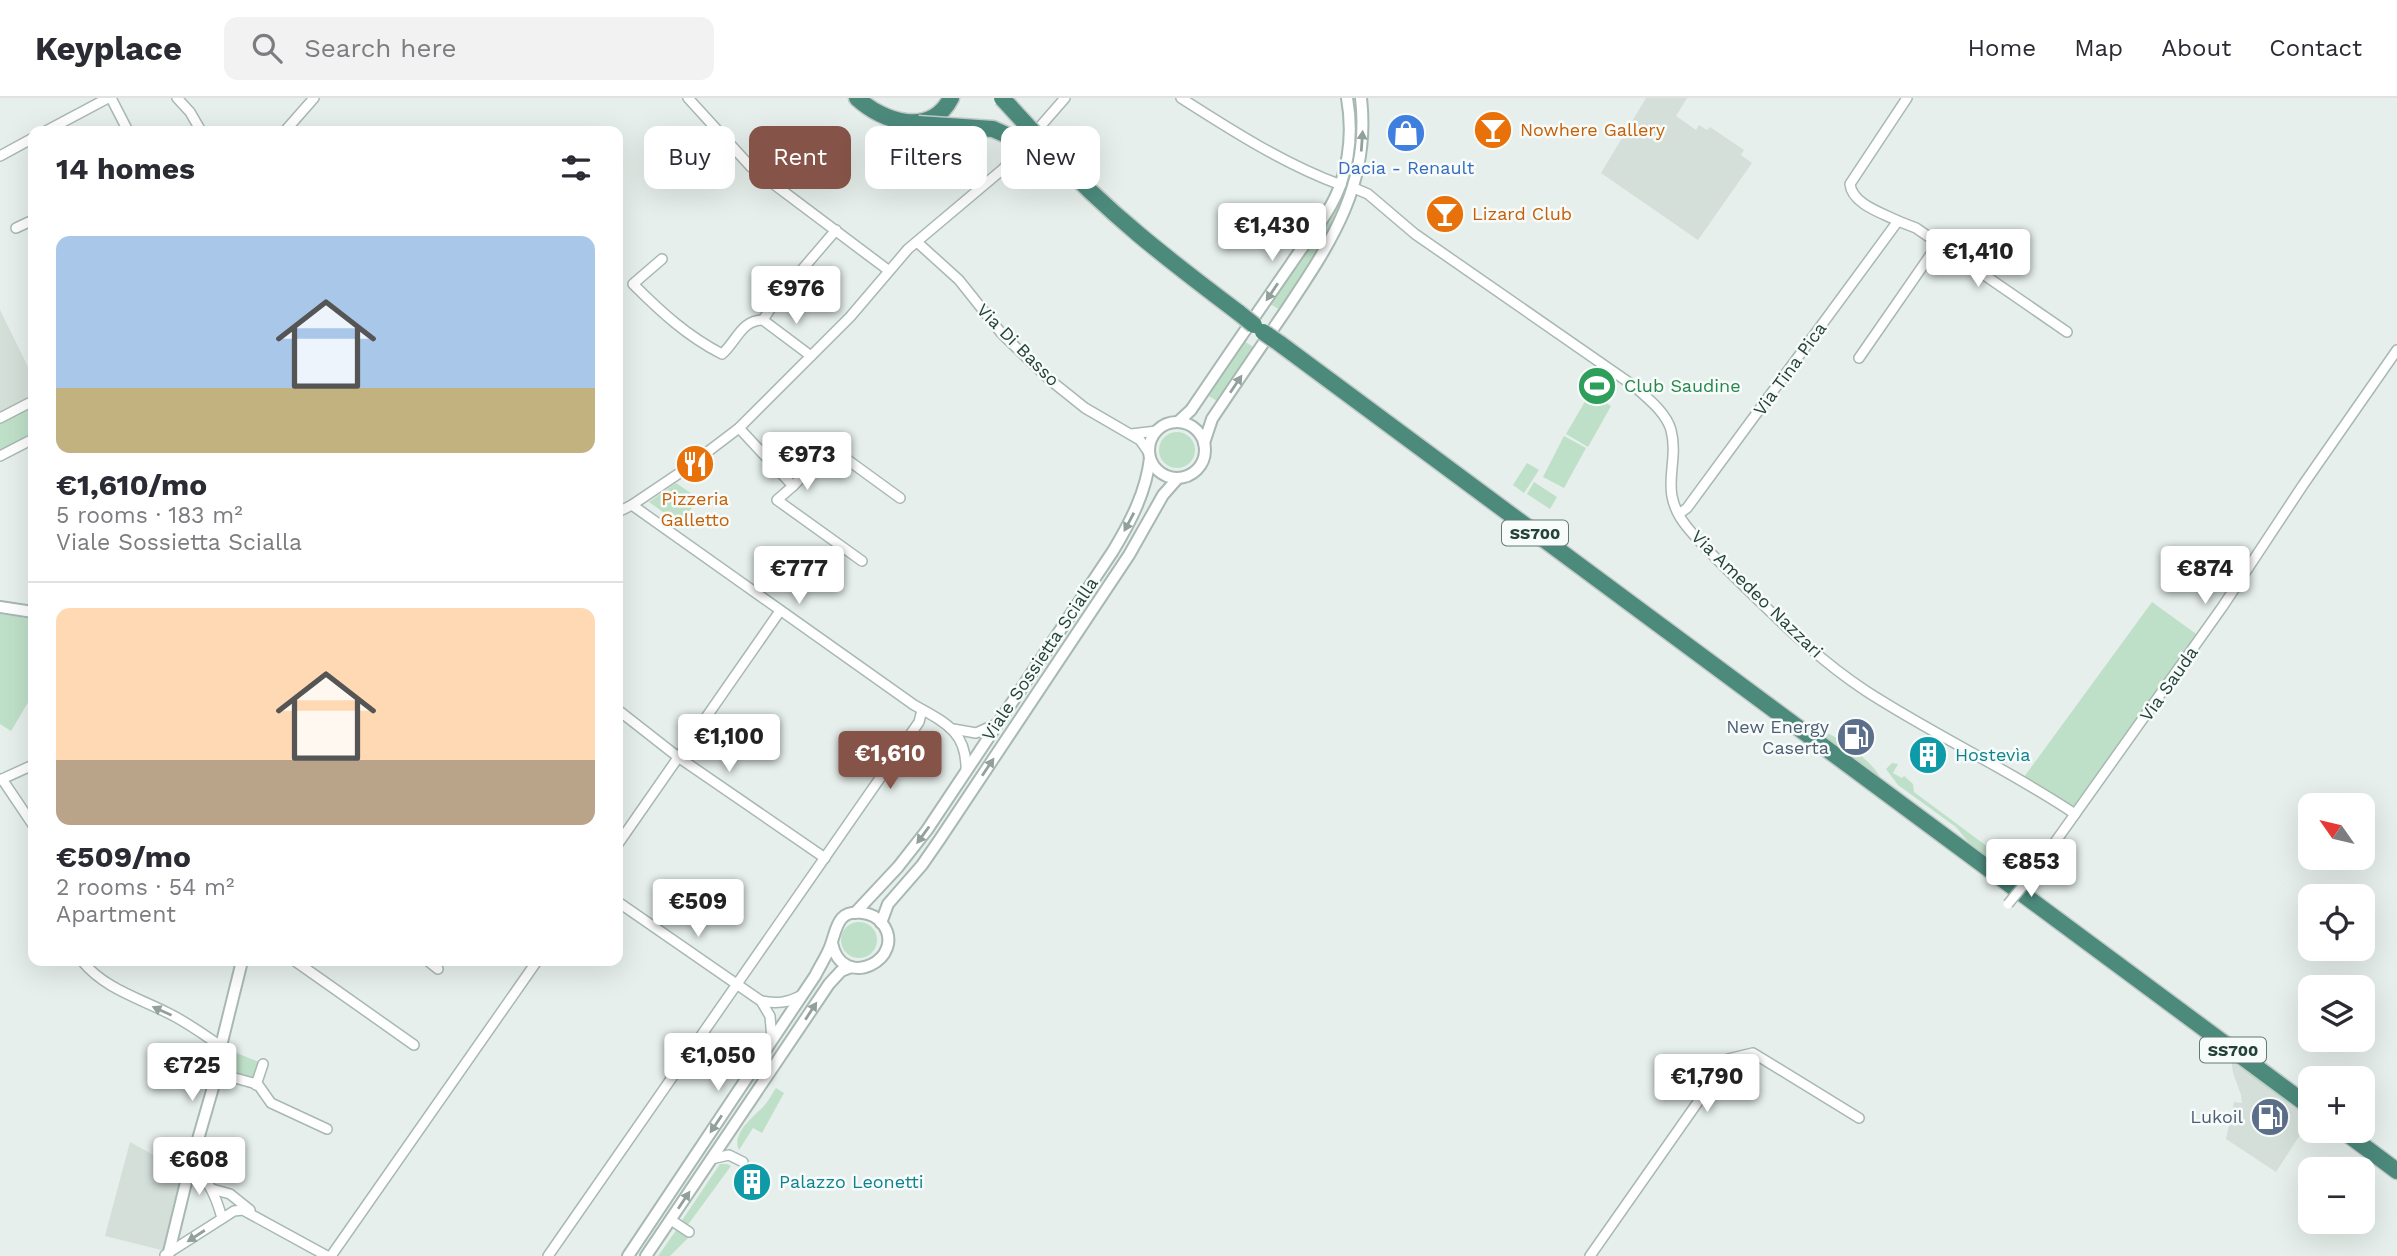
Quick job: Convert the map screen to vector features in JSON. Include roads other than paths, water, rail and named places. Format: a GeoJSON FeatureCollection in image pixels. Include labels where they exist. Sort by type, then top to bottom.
{"type":"FeatureCollection","features":[{"type":"Feature","properties":{"kind":"highway"},"geometry":{"type":"LineString","coordinates":[[857,98],[883,116],[903,123],[993,130],[1001,133]]}},
{"type":"Feature","properties":{"kind":"highway"},"geometry":{"type":"LineString","coordinates":[[918,124],[946,107],[951,98]]}},
{"type":"Feature","properties":{"kind":"highway"},"geometry":{"type":"LineString","coordinates":[[1002,98],[1023,126]]}},
{"type":"Feature","properties":{"kind":"highway","name":"SS700"},"geometry":{"type":"LineString","coordinates":[[1085,189],[1124,224],[1258,328],[2298,1098]]}},
{"type":"Feature","properties":{"kind":"highway"},"geometry":{"type":"LineString","coordinates":[[2359,1143],[2397,1171]]}},
{"type":"Feature","properties":{"kind":"street"},"geometry":{"type":"LineString","coordinates":[[56,126],[110,98],[125,126]]}},
{"type":"Feature","properties":{"kind":"street"},"geometry":{"type":"LineString","coordinates":[[177,98],[198,126]]}},
{"type":"Feature","properties":{"kind":"street"},"geometry":{"type":"LineString","coordinates":[[289,126],[314,98]]}},
{"type":"Feature","properties":{"kind":"street"},"geometry":{"type":"LineString","coordinates":[[688,98],[751,167],[888,270]]}},
{"type":"Feature","properties":{"kind":"street"},"geometry":{"type":"LineString","coordinates":[[623,508],[632,505],[739,428],[850,317],[888,270],[1003,169],[1065,98]]}},
{"type":"Feature","properties":{"kind":"street"},"geometry":{"type":"LineString","coordinates":[[1181,98],[1315,176],[1340,185]]}},
{"type":"Feature","properties":{"kind":"street"},"geometry":{"type":"LineString","coordinates":[[1178,422],[1191,410],[1311,235],[1340,185],[1350,132],[1348,98]]}},
{"type":"Feature","properties":{"kind":"street","name":"Viale Sossietta Scialla"},"geometry":{"type":"LineString","coordinates":[[881,923],[888,904],[922,865],[940,839],[1129,555],[1163,495],[1178,478],[1193,472],[1201,464],[1212,419],[1328,245],[1344,214],[1354,188],[1361,152],[1361,98]]}},
{"type":"Feature","properties":{"kind":"street"},"geometry":{"type":"LineString","coordinates":[[1908,98],[1850,184],[1851,192],[1860,201],[1916,228],[2067,332]]}},
{"type":"Feature","properties":{"kind":"street"},"geometry":{"type":"LineString","coordinates":[[0,156],[28,141]]}},
{"type":"Feature","properties":{"kind":"street","name":"Via Amedeo Nazzari"},"geometry":{"type":"LineString","coordinates":[[1354,188],[1368,194],[1415,234],[1634,386],[1659,410],[1670,428],[1672,498],[1684,524],[1799,640],[1855,684],[2076,814]]}},
{"type":"Feature","properties":{"kind":"street","name":"Via Tina Pica"},"geometry":{"type":"LineString","coordinates":[[1679,514],[1687,508],[1898,221]]}},
{"type":"Feature","properties":{"kind":"street"},"geometry":{"type":"LineString","coordinates":[[16,228],[28,222]]}},
{"type":"Feature","properties":{"kind":"street"},"geometry":{"type":"LineString","coordinates":[[763,320],[776,300],[836,230]]}},
{"type":"Feature","properties":{"kind":"street","name":"Via Di Basso"},"geometry":{"type":"LineString","coordinates":[[917,242],[959,280],[1002,334],[1050,380],[1085,408],[1140,440],[1150,455]]}},
{"type":"Feature","properties":{"kind":"street"},"geometry":{"type":"LineString","coordinates":[[1859,358],[1938,244]]}},
{"type":"Feature","properties":{"kind":"street"},"geometry":{"type":"LineString","coordinates":[[662,259],[633,284],[667,318],[702,344],[722,354],[732,345],[746,323],[763,320],[811,356]]}},
{"type":"Feature","properties":{"kind":"street","name":"Via Sauda"},"geometry":{"type":"LineString","coordinates":[[2008,904],[2076,814],[2223,607],[2397,349]]}},
{"type":"Feature","properties":{"kind":"street"},"geometry":{"type":"LineString","coordinates":[[0,418],[28,404]]}},
{"type":"Feature","properties":{"kind":"street"},"geometry":{"type":"LineString","coordinates":[[1131,434],[1157,431],[1166,424],[1178,422],[1194,428],[1204,443]]}},
{"type":"Feature","properties":{"kind":"street"},"geometry":{"type":"LineString","coordinates":[[739,428],[793,485]]}},
{"type":"Feature","properties":{"kind":"street","name":"Viale Sossietta Scialla"},"geometry":{"type":"LineString","coordinates":[[628,1256],[802,995],[832,943],[835,926],[844,917],[855,913],[909,854],[1124,532],[1146,486],[1150,441],[1157,431]]}},
{"type":"Feature","properties":{"kind":"street"},"geometry":{"type":"LineString","coordinates":[[0,456],[28,442]]}},
{"type":"Feature","properties":{"kind":"street"},"geometry":{"type":"LineString","coordinates":[[862,561],[777,500],[825,453],[834,450],[900,498]]}},
{"type":"Feature","properties":{"kind":"street"},"geometry":{"type":"LineString","coordinates":[[1150,455],[1155,467],[1163,474],[1178,478]]}},
{"type":"Feature","properties":{"kind":"street"},"geometry":{"type":"LineString","coordinates":[[632,505],[951,728],[976,733],[997,723]]}},
{"type":"Feature","properties":{"kind":"street"},"geometry":{"type":"LineString","coordinates":[[0,607],[28,611]]}},
{"type":"Feature","properties":{"kind":"street"},"geometry":{"type":"LineString","coordinates":[[623,837],[780,611]]}},
{"type":"Feature","properties":{"kind":"street"},"geometry":{"type":"LineString","coordinates":[[548,1256],[919,723],[922,710]]}},
{"type":"Feature","properties":{"kind":"street"},"geometry":{"type":"LineString","coordinates":[[623,714],[678,757],[825,858]]}},
{"type":"Feature","properties":{"kind":"street"},"geometry":{"type":"LineString","coordinates":[[951,728],[965,747],[966,770]]}},
{"type":"Feature","properties":{"kind":"street"},"geometry":{"type":"LineString","coordinates":[[28,767],[1,780],[28,818]]}},
{"type":"Feature","properties":{"kind":"street"},"geometry":{"type":"LineString","coordinates":[[623,905],[761,1000],[779,1003],[802,995]]}},
{"type":"Feature","properties":{"kind":"street"},"geometry":{"type":"LineString","coordinates":[[646,1256],[829,984],[841,971],[851,967],[871,966],[883,955],[887,939],[881,923],[872,915],[855,913]]}},
{"type":"Feature","properties":{"kind":"street"},"geometry":{"type":"LineString","coordinates":[[832,943],[838,958],[851,967]]}},
{"type":"Feature","properties":{"kind":"street"},"geometry":{"type":"LineString","coordinates":[[87,966],[120,991],[169,1013],[221,1046]]}},
{"type":"Feature","properties":{"kind":"street"},"geometry":{"type":"LineString","coordinates":[[167,1255],[217,1073],[241,966]]}},
{"type":"Feature","properties":{"kind":"street"},"geometry":{"type":"LineString","coordinates":[[302,966],[414,1045]]}},
{"type":"Feature","properties":{"kind":"street"},"geometry":{"type":"LineString","coordinates":[[434,966],[438,969]]}},
{"type":"Feature","properties":{"kind":"street"},"geometry":{"type":"LineString","coordinates":[[167,1255],[222,1218],[234,1211],[243,1210],[329,1256],[533,966]]}},
{"type":"Feature","properties":{"kind":"street"},"geometry":{"type":"LineString","coordinates":[[761,1000],[769,1016],[772,1040]]}},
{"type":"Feature","properties":{"kind":"street"},"geometry":{"type":"LineString","coordinates":[[1590,1256],[1728,1059],[1753,1053],[1859,1118]]}},
{"type":"Feature","properties":{"kind":"street"},"geometry":{"type":"LineString","coordinates":[[256,1085],[263,1064]]}},
{"type":"Feature","properties":{"kind":"street"},"geometry":{"type":"LineString","coordinates":[[217,1073],[256,1085],[271,1103],[327,1129]]}},
{"type":"Feature","properties":{"kind":"street"},"geometry":{"type":"LineString","coordinates":[[711,1159],[724,1155],[739,1159],[729,1147],[728,1134]]}},
{"type":"Feature","properties":{"kind":"street"},"geometry":{"type":"LineString","coordinates":[[191,1166],[212,1189],[222,1218]]}},
{"type":"Feature","properties":{"kind":"street"},"geometry":{"type":"LineString","coordinates":[[212,1189],[229,1194],[257,1216]]}},
{"type":"Feature","properties":{"kind":"street"},"geometry":{"type":"LineString","coordinates":[[670,1220],[687,1231]]}},
{"type":"Feature","properties":{"kind":"place","name":"Nowhere Gallery"},"geometry":{"type":"Point","coordinates":[1493,130]}},
{"type":"Feature","properties":{"kind":"place","name":"Dacia - Renault"},"geometry":{"type":"Point","coordinates":[1406,133]}},
{"type":"Feature","properties":{"kind":"place","name":"Lizard Club"},"geometry":{"type":"Point","coordinates":[1445,214]}},
{"type":"Feature","properties":{"kind":"place","name":"Club Saudine"},"geometry":{"type":"Point","coordinates":[1597,386]}},
{"type":"Feature","properties":{"kind":"place","name":"Pizzeria Galletto"},"geometry":{"type":"Point","coordinates":[695,464]}},
{"type":"Feature","properties":{"kind":"place","name":"New Energy Caserta"},"geometry":{"type":"Point","coordinates":[1856,737]}},
{"type":"Feature","properties":{"kind":"place","name":"Hostevìa"},"geometry":{"type":"Point","coordinates":[1928,755]}},
{"type":"Feature","properties":{"kind":"place","name":"Lukoil"},"geometry":{"type":"Point","coordinates":[2270,1117]}},
{"type":"Feature","properties":{"kind":"place","name":"Palazzo Leonetti"},"geometry":{"type":"Point","coordinates":[752,1182]}}]}
